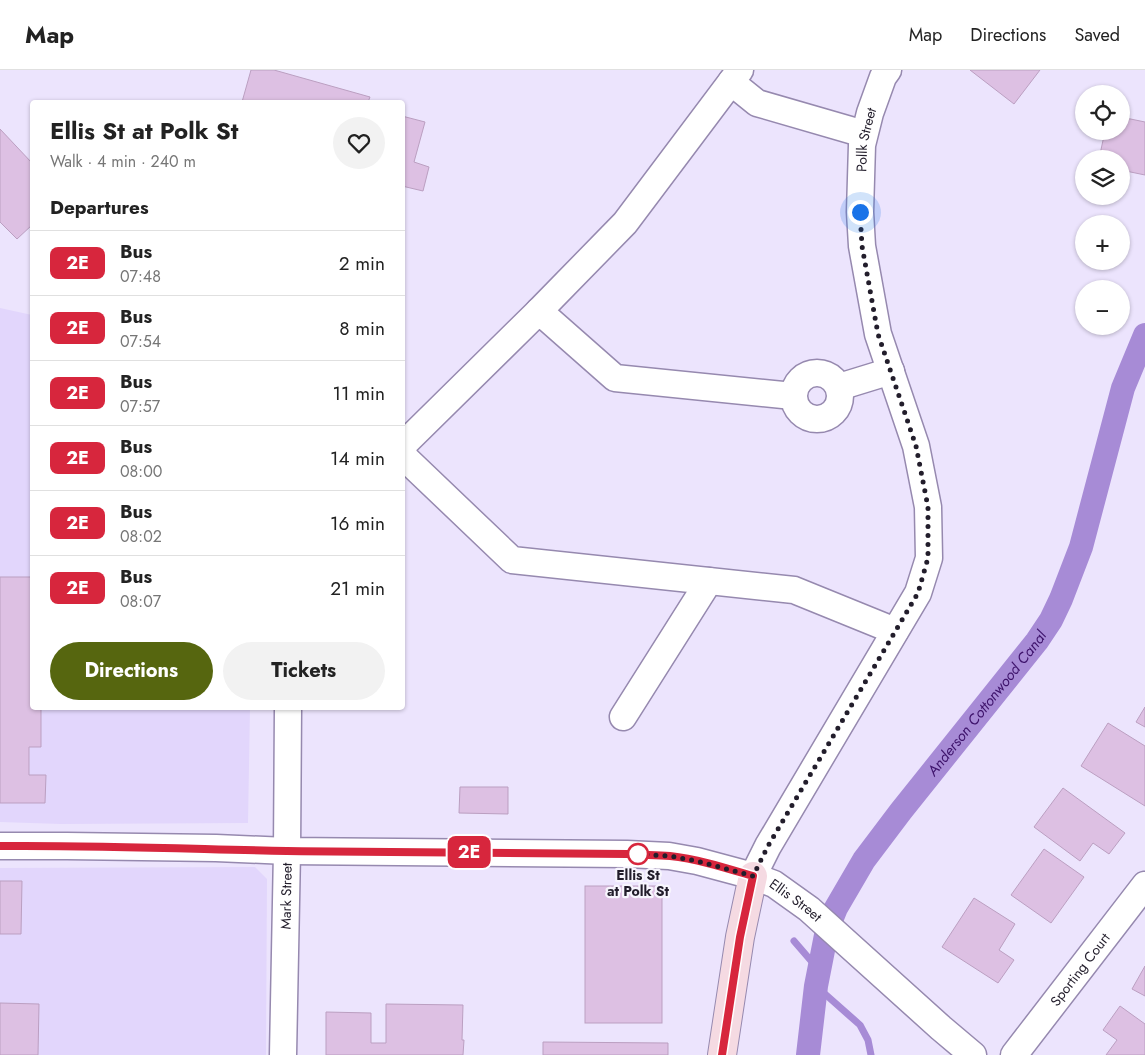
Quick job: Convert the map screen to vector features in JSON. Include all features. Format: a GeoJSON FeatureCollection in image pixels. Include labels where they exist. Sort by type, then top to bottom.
{"type":"FeatureCollection","features":[{"type":"Feature","properties":{"kind":"street","name":"Pollk Street"},"geometry":{"type":"LineString","coordinates":[[753,876],[768,846],[918,593],[928,558],[928,507],[916,446],[878,334],[862,246],[860,212],[862,145],[870,113],[883,77],[888,70]]}},
{"type":"Feature","properties":{"kind":"street"},"geometry":{"type":"LineString","coordinates":[[405,443],[625,223],[736,76],[757,103],[864,134]]}},
{"type":"Feature","properties":{"kind":"street"},"geometry":{"type":"LineString","coordinates":[[539,311],[615,378],[793,396],[798,410],[804,415],[818,420],[825,418],[836,409],[840,402],[838,387],[891,371]]}},
{"type":"Feature","properties":{"kind":"street"},"geometry":{"type":"LineString","coordinates":[[405,458],[512,560],[794,590],[895,631]]}},
{"type":"Feature","properties":{"kind":"street"},"geometry":{"type":"LineString","coordinates":[[623,717],[709,581]]}},
{"type":"Feature","properties":{"kind":"street","name":"Mark Street"},"geometry":{"type":"LineString","coordinates":[[283,1055],[288,710]]}},
{"type":"Feature","properties":{"kind":"street","name":"Ellis Street"},"geometry":{"type":"LineString","coordinates":[[0,846],[627,854],[669,856],[697,861],[753,876],[774,884],[792,896],[973,1055]]}},
{"type":"Feature","properties":{"kind":"street"},"geometry":{"type":"LineString","coordinates":[[722,1055],[740,937],[753,876]]}},
{"type":"Feature","properties":{"kind":"street","name":"Sporting Court"},"geometry":{"type":"LineString","coordinates":[[1014,1055],[1145,885]]}},
{"type":"Feature","properties":{"kind":"shaded area"},"geometry":{"type":"Polygon","coordinates":[[[0,308],[30,315],[30,710],[250,710],[248,823],[61,824],[0,822],[0,308]]]}},
{"type":"Feature","properties":{"kind":"shaded area"},"geometry":{"type":"Polygon","coordinates":[[[255,867],[267,879],[266,1055],[0,1055],[0,868],[255,867]]]}},
{"type":"Feature","properties":{"kind":"building"},"geometry":{"type":"Polygon","coordinates":[[[251,70],[274,70],[370,97],[369,100],[243,100],[251,70]]]}},
{"type":"Feature","properties":{"kind":"building"},"geometry":{"type":"Polygon","coordinates":[[[970,70],[1040,70],[1014,104],[970,70]]]}},
{"type":"Feature","properties":{"kind":"building"},"geometry":{"type":"Polygon","coordinates":[[[405,117],[425,122],[414,162],[429,167],[423,191],[405,187],[405,117]]]}},
{"type":"Feature","properties":{"kind":"building"},"geometry":{"type":"Polygon","coordinates":[[[1130,119],[1145,122],[1145,175],[1130,172],[1130,150],[1101,150],[1103,140],[1130,140],[1130,119]]]}},
{"type":"Feature","properties":{"kind":"building"},"geometry":{"type":"Polygon","coordinates":[[[0,129],[30,161],[30,227],[17,239],[0,222],[0,129]]]}},
{"type":"Feature","properties":{"kind":"building"},"geometry":{"type":"Polygon","coordinates":[[[0,577],[30,577],[30,710],[41,710],[41,747],[29,747],[29,775],[46,775],[45,803],[0,803],[0,577]]]}},
{"type":"Feature","properties":{"kind":"building"},"geometry":{"type":"Polygon","coordinates":[[[1145,707],[1145,727],[1136,722],[1145,707]]]}},
{"type":"Feature","properties":{"kind":"building"},"geometry":{"type":"Polygon","coordinates":[[[1108,723],[1145,746],[1145,806],[1081,766],[1108,723]]]}},
{"type":"Feature","properties":{"kind":"building"},"geometry":{"type":"Polygon","coordinates":[[[460,787],[508,787],[508,814],[459,813],[460,787]]]}},
{"type":"Feature","properties":{"kind":"building"},"geometry":{"type":"Polygon","coordinates":[[[1063,788],[1125,833],[1109,854],[1093,843],[1080,861],[1034,827],[1063,788]]]}},
{"type":"Feature","properties":{"kind":"building"},"geometry":{"type":"Polygon","coordinates":[[[1044,849],[1084,877],[1051,923],[1011,895],[1044,849]]]}},
{"type":"Feature","properties":{"kind":"building"},"geometry":{"type":"Polygon","coordinates":[[[0,881],[22,881],[21,934],[0,934],[0,881]]]}},
{"type":"Feature","properties":{"kind":"building"},"geometry":{"type":"Polygon","coordinates":[[[585,886],[662,886],[662,1023],[585,1023],[585,886]]]}},
{"type":"Feature","properties":{"kind":"building"},"geometry":{"type":"Polygon","coordinates":[[[974,898],[1015,924],[999,950],[1014,960],[998,983],[942,947],[974,898]]]}},
{"type":"Feature","properties":{"kind":"building"},"geometry":{"type":"Polygon","coordinates":[[[1145,966],[1145,996],[1132,989],[1145,966]]]}},
{"type":"Feature","properties":{"kind":"building"},"geometry":{"type":"Polygon","coordinates":[[[0,1003],[39,1004],[38,1055],[0,1055],[0,1003]]]}},
{"type":"Feature","properties":{"kind":"building"},"geometry":{"type":"Polygon","coordinates":[[[386,1004],[463,1005],[463,1055],[326,1055],[326,1012],[371,1013],[371,1043],[386,1043],[386,1004]]]}},
{"type":"Feature","properties":{"kind":"building"},"geometry":{"type":"Polygon","coordinates":[[[1120,1006],[1145,1024],[1145,1055],[1106,1055],[1117,1040],[1103,1030],[1120,1006]]]}},
{"type":"Feature","properties":{"kind":"building"},"geometry":{"type":"Polygon","coordinates":[[[543,1042],[668,1043],[668,1055],[543,1055],[543,1042]]]}},
{"type":"Feature","properties":{"kind":"waterway","name":"Anderson Cottonwood Canal"},"geometry":{"type":"LineString","coordinates":[[808,1055],[816,986],[827,930],[836,908],[864,860],[1037,641],[1051,620],[1081,547],[1123,388],[1145,335]]}},
{"type":"Feature","properties":{"kind":"waterway"},"geometry":{"type":"LineString","coordinates":[[794,941],[819,970]]}},
{"type":"Feature","properties":{"kind":"waterway"},"geometry":{"type":"LineString","coordinates":[[816,986],[860,1025],[868,1040],[871,1055]]}},
{"type":"Feature","properties":{"kind":"bus line","name":"2E"},"geometry":{"type":"LineString","coordinates":[[0,846],[627,854],[669,856],[723,867],[753,876],[740,937],[722,1055]]}},
{"type":"Feature","properties":{"kind":"place","name":"Ellis St at Polk St"},"geometry":{"type":"Point","coordinates":[638,854]}},
{"type":"Feature","properties":{"kind":"route"},"geometry":{"type":"LineString","coordinates":[[638,854],[669,856],[697,861],[753,876],[768,846],[918,593],[928,558],[928,507],[916,446],[878,334],[862,246],[860,212]]}}]}
